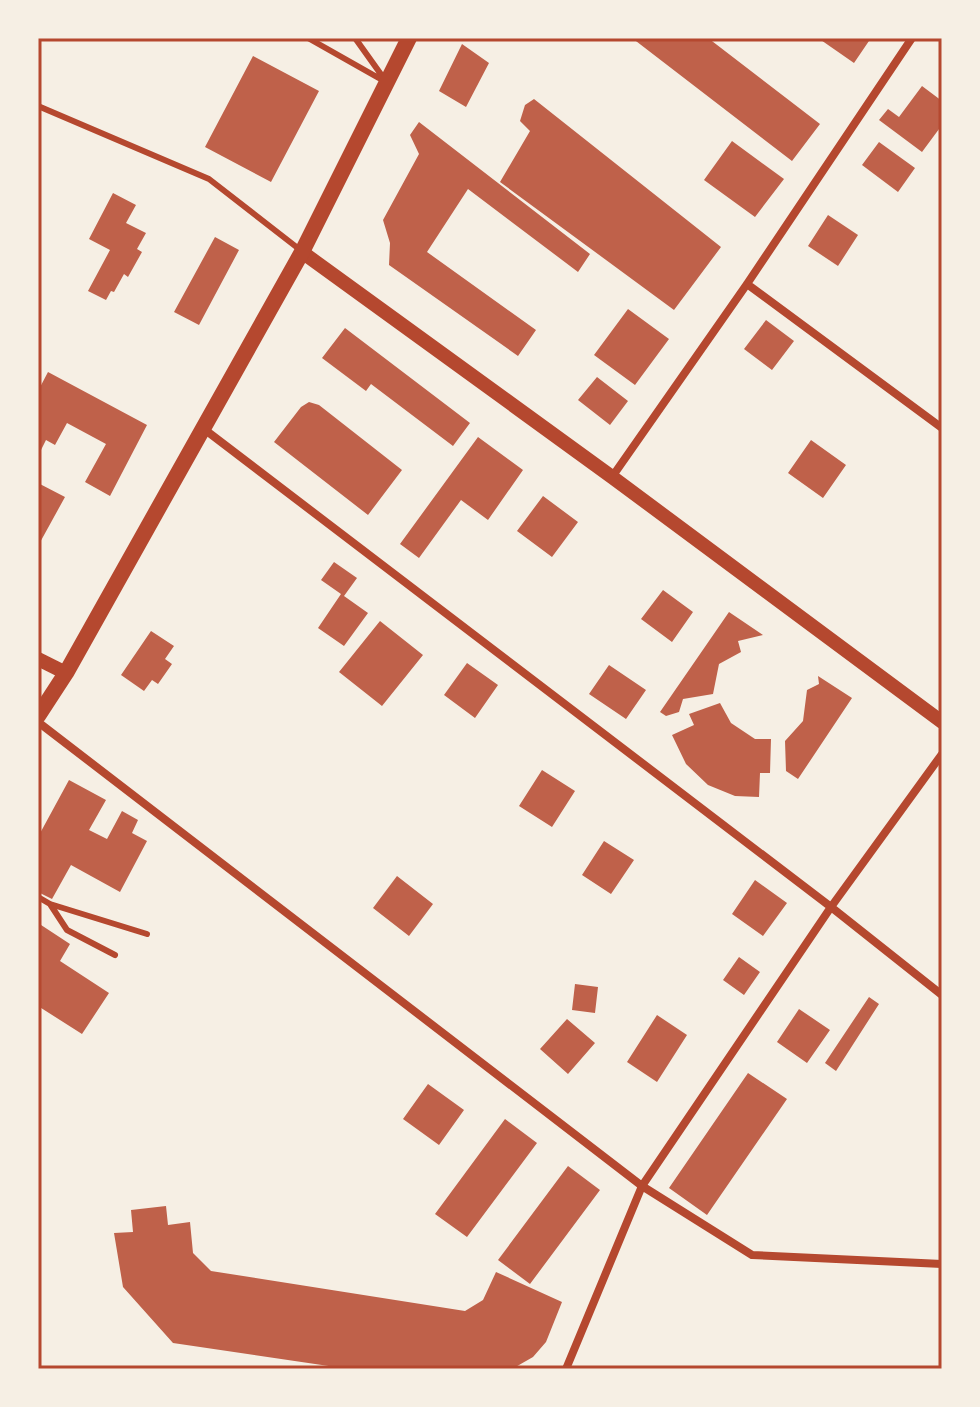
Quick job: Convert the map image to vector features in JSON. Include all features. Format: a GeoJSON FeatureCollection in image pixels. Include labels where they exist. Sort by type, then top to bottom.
{"type":"FeatureCollection","features":[{"type":"Feature","properties":{"kind":"main road"},"geometry":{"type":"LineString","coordinates":[[38,719],[302,252],[409,38]]}},
{"type":"Feature","properties":{"kind":"street"},"geometry":{"type":"LineString","coordinates":[[612,477],[747,284],[912,38]]}},
{"type":"Feature","properties":{"kind":"street"},"geometry":{"type":"LineString","coordinates":[[302,252],[942,722]]}},
{"type":"Feature","properties":{"kind":"street"},"geometry":{"type":"LineString","coordinates":[[747,284],[942,428]]}},
{"type":"Feature","properties":{"kind":"street"},"geometry":{"type":"LineString","coordinates":[[204,429],[942,995]]}},
{"type":"Feature","properties":{"kind":"street"},"geometry":{"type":"LineString","coordinates":[[38,659],[66,673]]}},
{"type":"Feature","properties":{"kind":"street"},"geometry":{"type":"LineString","coordinates":[[38,719],[642,1186],[752,1255],[942,1264]]}},
{"type":"Feature","properties":{"kind":"street"},"geometry":{"type":"LineString","coordinates":[[566,1369],[642,1186],[831,907],[942,754]]}},
{"type":"Feature","properties":{"kind":"lane"},"geometry":{"type":"LineString","coordinates":[[308,38],[387,82]]}},
{"type":"Feature","properties":{"kind":"lane"},"geometry":{"type":"LineString","coordinates":[[355,38],[387,82]]}},
{"type":"Feature","properties":{"kind":"lane"},"geometry":{"type":"LineString","coordinates":[[38,106],[209,179],[302,252]]}},
{"type":"Feature","properties":{"kind":"lane"},"geometry":{"type":"LineString","coordinates":[[38,897],[50,904],[147,934]]}},
{"type":"Feature","properties":{"kind":"lane"},"geometry":{"type":"LineString","coordinates":[[50,904],[67,930],[115,955]]}},
{"type":"Feature","properties":{"kind":"building"},"geometry":{"type":"Polygon","coordinates":[[[632,38],[708,38],[820,124],[792,161],[632,38]]]}},
{"type":"Feature","properties":{"kind":"building"},"geometry":{"type":"Polygon","coordinates":[[[818,38],[871,38],[854,63],[818,38]]]}},
{"type":"Feature","properties":{"kind":"building"},"geometry":{"type":"Polygon","coordinates":[[[462,44],[489,63],[466,107],[439,91],[462,44]]]}},
{"type":"Feature","properties":{"kind":"building"},"geometry":{"type":"Polygon","coordinates":[[[253,56],[319,91],[271,182],[205,147],[253,56]]]}},
{"type":"Feature","properties":{"kind":"building"},"geometry":{"type":"Polygon","coordinates":[[[922,86],[942,101],[942,125],[922,152],[879,120],[888,109],[899,117],[922,86]]]}},
{"type":"Feature","properties":{"kind":"building"},"geometry":{"type":"Polygon","coordinates":[[[534,99],[721,247],[674,310],[500,182],[530,131],[520,121],[525,105],[534,99]]]}},
{"type":"Feature","properties":{"kind":"building"},"geometry":{"type":"Polygon","coordinates":[[[419,122],[590,254],[578,272],[468,189],[427,252],[536,330],[518,356],[389,265],[390,243],[383,220],[419,154],[410,135],[419,122]]]}},
{"type":"Feature","properties":{"kind":"building"},"geometry":{"type":"Polygon","coordinates":[[[732,141],[784,179],[755,217],[704,180],[732,141]]]}},
{"type":"Feature","properties":{"kind":"building"},"geometry":{"type":"Polygon","coordinates":[[[879,142],[915,168],[898,192],[862,165],[879,142]]]}},
{"type":"Feature","properties":{"kind":"building"},"geometry":{"type":"Polygon","coordinates":[[[113,193],[136,205],[126,223],[146,233],[137,249],[142,252],[128,277],[124,274],[106,300],[88,291],[110,250],[89,239],[113,193]]]}},
{"type":"Feature","properties":{"kind":"building"},"geometry":{"type":"Polygon","coordinates":[[[828,215],[858,235],[838,266],[808,246],[828,215]]]}},
{"type":"Feature","properties":{"kind":"building"},"geometry":{"type":"Polygon","coordinates":[[[215,237],[239,250],[199,325],[174,312],[215,237]]]}},
{"type":"Feature","properties":{"kind":"building"},"geometry":{"type":"Polygon","coordinates":[[[628,309],[669,339],[635,385],[594,355],[628,309]]]}},
{"type":"Feature","properties":{"kind":"building"},"geometry":{"type":"Polygon","coordinates":[[[766,320],[794,341],[772,370],[744,349],[766,320]]]}},
{"type":"Feature","properties":{"kind":"building"},"geometry":{"type":"Polygon","coordinates":[[[345,328],[470,423],[453,446],[371,384],[366,391],[322,358],[345,328]]]}},
{"type":"Feature","properties":{"kind":"building"},"geometry":{"type":"Polygon","coordinates":[[[48,372],[147,425],[110,496],[85,482],[106,444],[67,423],[55,445],[46,440],[38,456],[38,391],[48,372]]]}},
{"type":"Feature","properties":{"kind":"building"},"geometry":{"type":"Polygon","coordinates":[[[597,377],[628,401],[610,425],[578,400],[597,377]]]}},
{"type":"Feature","properties":{"kind":"building"},"geometry":{"type":"Polygon","coordinates":[[[309,402],[319,405],[402,470],[368,515],[274,442],[301,407],[309,402]]]}},
{"type":"Feature","properties":{"kind":"building"},"geometry":{"type":"Polygon","coordinates":[[[478,437],[523,470],[488,520],[461,500],[419,558],[400,544],[478,437]]]}},
{"type":"Feature","properties":{"kind":"building"},"geometry":{"type":"Polygon","coordinates":[[[811,440],[846,465],[823,498],[788,473],[811,440]]]}},
{"type":"Feature","properties":{"kind":"building"},"geometry":{"type":"Polygon","coordinates":[[[38,483],[65,497],[38,546],[38,483]]]}},
{"type":"Feature","properties":{"kind":"building"},"geometry":{"type":"Polygon","coordinates":[[[543,496],[578,522],[552,557],[517,531],[543,496]]]}},
{"type":"Feature","properties":{"kind":"building"},"geometry":{"type":"Polygon","coordinates":[[[334,562],[357,578],[344,596],[368,613],[344,646],[318,628],[341,594],[321,580],[334,562]]]}},
{"type":"Feature","properties":{"kind":"building"},"geometry":{"type":"Polygon","coordinates":[[[663,590],[693,612],[672,642],[641,619],[663,590]]]}},
{"type":"Feature","properties":{"kind":"building"},"geometry":{"type":"Polygon","coordinates":[[[729,612],[763,635],[738,641],[741,652],[719,664],[713,694],[683,699],[679,712],[666,716],[660,712],[729,612]]]}},
{"type":"Feature","properties":{"kind":"building"},"geometry":{"type":"Polygon","coordinates":[[[380,621],[423,655],[382,706],[339,672],[380,621]]]}},
{"type":"Feature","properties":{"kind":"building"},"geometry":{"type":"Polygon","coordinates":[[[151,631],[174,646],[165,659],[172,664],[158,684],[152,680],[144,691],[121,675],[151,631]]]}},
{"type":"Feature","properties":{"kind":"building"},"geometry":{"type":"Polygon","coordinates":[[[467,663],[498,685],[475,718],[444,695],[467,663]]]}},
{"type":"Feature","properties":{"kind":"building"},"geometry":{"type":"Polygon","coordinates":[[[609,665],[646,690],[626,719],[589,694],[609,665]]]}},
{"type":"Feature","properties":{"kind":"building"},"geometry":{"type":"Polygon","coordinates":[[[818,676],[852,698],[798,779],[786,771],[785,741],[803,721],[807,690],[819,684],[818,676]]]}},
{"type":"Feature","properties":{"kind":"building"},"geometry":{"type":"Polygon","coordinates":[[[720,703],[731,723],[755,739],[771,739],[770,773],[760,773],[759,797],[735,796],[708,785],[686,764],[672,735],[694,725],[689,714],[720,703]]]}},
{"type":"Feature","properties":{"kind":"building"},"geometry":{"type":"Polygon","coordinates":[[[542,770],[575,791],[552,827],[519,806],[542,770]]]}},
{"type":"Feature","properties":{"kind":"building"},"geometry":{"type":"Polygon","coordinates":[[[69,780],[106,800],[89,830],[107,839],[122,811],[138,820],[132,833],[147,841],[120,892],[71,865],[52,899],[38,892],[38,837],[69,780]]]}},
{"type":"Feature","properties":{"kind":"building"},"geometry":{"type":"Polygon","coordinates":[[[604,841],[634,860],[611,894],[582,875],[604,841]]]}},
{"type":"Feature","properties":{"kind":"building"},"geometry":{"type":"Polygon","coordinates":[[[397,876],[433,904],[409,936],[373,908],[397,876]]]}},
{"type":"Feature","properties":{"kind":"building"},"geometry":{"type":"Polygon","coordinates":[[[755,880],[787,903],[763,936],[732,914],[755,880]]]}},
{"type":"Feature","properties":{"kind":"building"},"geometry":{"type":"Polygon","coordinates":[[[38,923],[70,944],[60,961],[109,993],[82,1034],[38,1006],[38,923]]]}},
{"type":"Feature","properties":{"kind":"building"},"geometry":{"type":"Polygon","coordinates":[[[739,957],[760,972],[744,995],[723,980],[739,957]]]}},
{"type":"Feature","properties":{"kind":"building"},"geometry":{"type":"Polygon","coordinates":[[[575,984],[598,987],[595,1013],[572,1010],[575,984]]]}},
{"type":"Feature","properties":{"kind":"building"},"geometry":{"type":"Polygon","coordinates":[[[869,997],[879,1004],[836,1071],[825,1063],[869,997]]]}},
{"type":"Feature","properties":{"kind":"building"},"geometry":{"type":"Polygon","coordinates":[[[799,1009],[830,1030],[807,1063],[777,1042],[799,1009]]]}},
{"type":"Feature","properties":{"kind":"building"},"geometry":{"type":"Polygon","coordinates":[[[657,1015],[687,1035],[657,1082],[627,1062],[657,1015]]]}},
{"type":"Feature","properties":{"kind":"building"},"geometry":{"type":"Polygon","coordinates":[[[567,1019],[595,1043],[568,1074],[540,1049],[567,1019]]]}},
{"type":"Feature","properties":{"kind":"building"},"geometry":{"type":"Polygon","coordinates":[[[748,1073],[787,1099],[707,1215],[669,1188],[748,1073]]]}},
{"type":"Feature","properties":{"kind":"building"},"geometry":{"type":"Polygon","coordinates":[[[428,1084],[464,1110],[439,1145],[403,1119],[428,1084]]]}},
{"type":"Feature","properties":{"kind":"building"},"geometry":{"type":"Polygon","coordinates":[[[505,1119],[537,1143],[467,1237],[435,1214],[505,1119]]]}},
{"type":"Feature","properties":{"kind":"building"},"geometry":{"type":"Polygon","coordinates":[[[568,1166],[600,1190],[530,1284],[498,1260],[568,1166]]]}},
{"type":"Feature","properties":{"kind":"building"},"geometry":{"type":"Polygon","coordinates":[[[166,1206],[168,1225],[190,1222],[193,1253],[211,1271],[465,1311],[483,1300],[496,1272],[562,1302],[546,1342],[533,1357],[512,1369],[349,1369],[173,1343],[123,1287],[114,1233],[133,1232],[131,1210],[166,1206]]]}}]}
